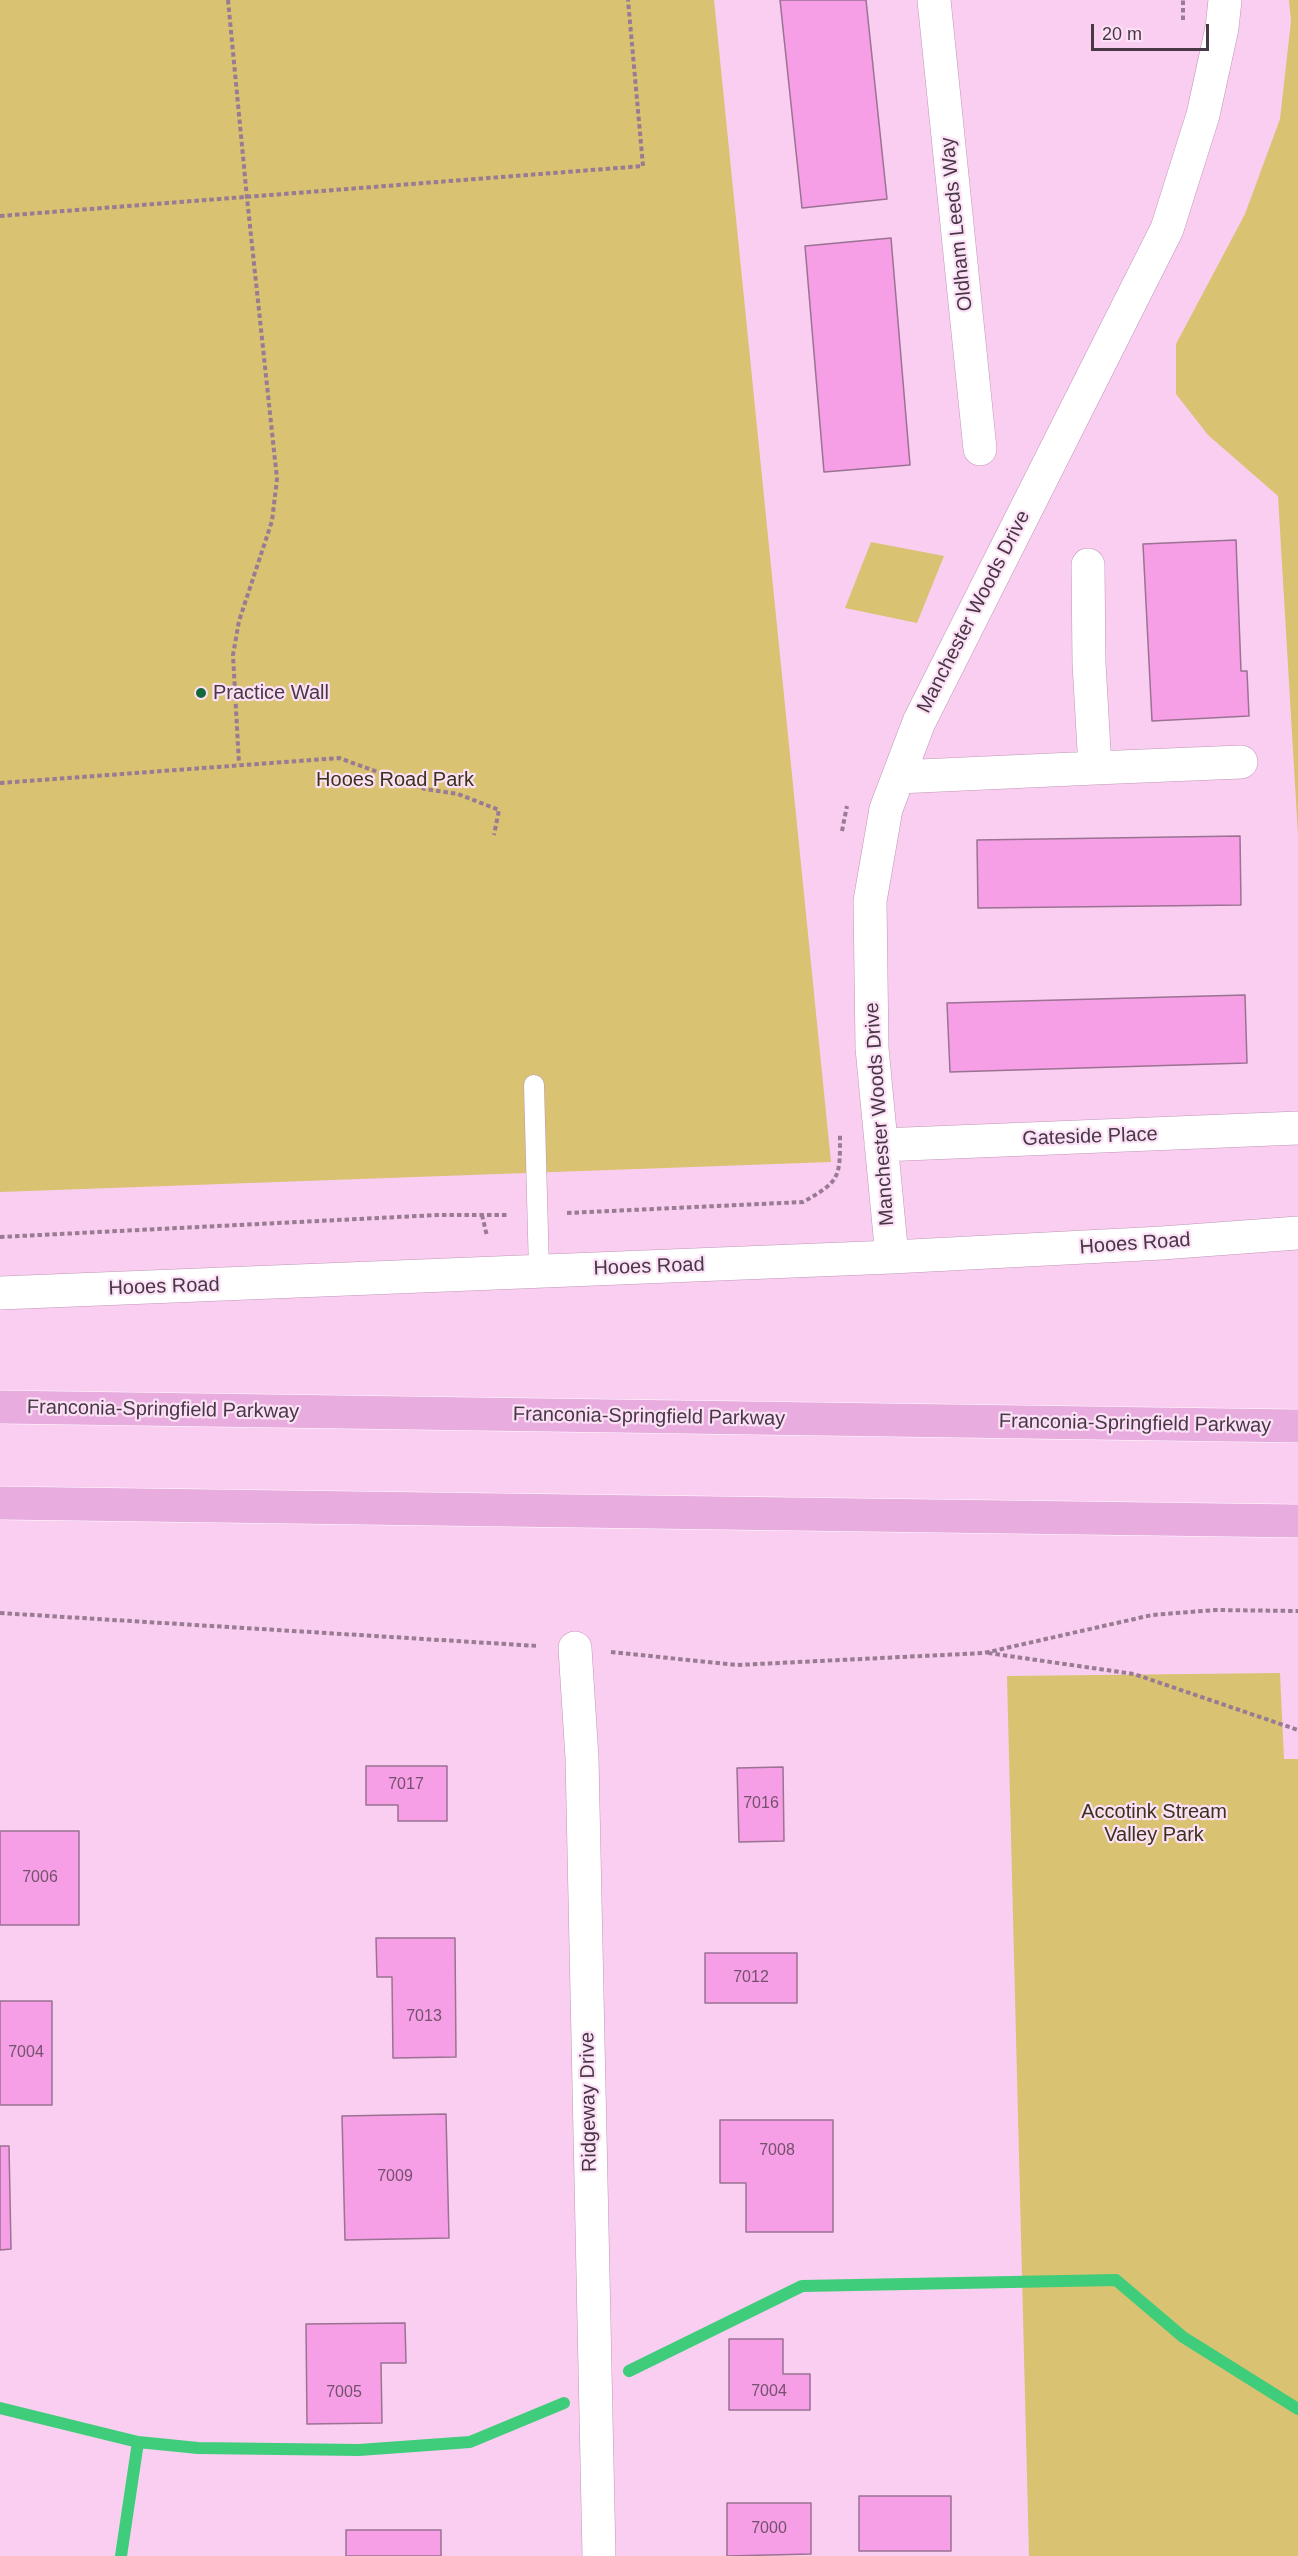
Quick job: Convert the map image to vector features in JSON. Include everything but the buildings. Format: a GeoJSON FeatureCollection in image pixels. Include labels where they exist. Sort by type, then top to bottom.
{"type":"FeatureCollection","features":[{"type":"Feature","properties":{"kind":"main road","name":"Franconia-Springfield Parkway"},"geometry":{"type":"LineString","coordinates":[[0,1407],[1298,1426]]}},
{"type":"Feature","properties":{"kind":"main road"},"geometry":{"type":"LineString","coordinates":[[0,1503],[1298,1521]]}},
{"type":"Feature","properties":{"kind":"street","name":"Oldham Leeds Way"},"geometry":{"type":"LineString","coordinates":[[934,0],[980,448]]}},
{"type":"Feature","properties":{"kind":"street","name":"Manchester Woods Drive"},"geometry":{"type":"LineString","coordinates":[[892,1257],[872,1048],[870,901],[886,809],[919,722],[1167,229],[1203,115],[1222,28],[1225,0]]}},
{"type":"Feature","properties":{"kind":"street"},"geometry":{"type":"LineString","coordinates":[[1088,565],[1089,663],[1095,768]]}},
{"type":"Feature","properties":{"kind":"street"},"geometry":{"type":"LineString","coordinates":[[898,777],[1241,762]]}},
{"type":"Feature","properties":{"kind":"street","name":"Gateside Place"},"geometry":{"type":"LineString","coordinates":[[881,1145],[1298,1128]]}},
{"type":"Feature","properties":{"kind":"street","name":"Hooes Road"},"geometry":{"type":"LineString","coordinates":[[0,1293],[892,1257],[1162,1243],[1298,1233]]}},
{"type":"Feature","properties":{"kind":"street","name":"Ridgeway Drive"},"geometry":{"type":"LineString","coordinates":[[575,1648],[582,1758],[598,2556]]}},
{"type":"Feature","properties":{"kind":"lane"},"geometry":{"type":"LineString","coordinates":[[534,1085],[539,1271]]}},
{"type":"Feature","properties":{"kind":"path"},"geometry":{"type":"LineString","coordinates":[[228,0],[277,479],[272,521],[239,621],[233,655],[239,764]]}},
{"type":"Feature","properties":{"kind":"path"},"geometry":{"type":"LineString","coordinates":[[0,216],[644,166],[628,0]]}},
{"type":"Feature","properties":{"kind":"path"},"geometry":{"type":"LineString","coordinates":[[1181,29],[1184,0]]}},
{"type":"Feature","properties":{"kind":"path"},"geometry":{"type":"LineString","coordinates":[[0,783],[339,758],[424,789],[458,794],[499,810],[494,835]]}},
{"type":"Feature","properties":{"kind":"path"},"geometry":{"type":"LineString","coordinates":[[841,833],[848,802]]}},
{"type":"Feature","properties":{"kind":"path"},"geometry":{"type":"LineString","coordinates":[[0,1237],[437,1215],[537,1215],[803,1202],[830,1187],[840,1169],[840,1123]]}},
{"type":"Feature","properties":{"kind":"path"},"geometry":{"type":"LineString","coordinates":[[0,1613],[575,1648],[737,1665],[984,1653],[1179,1612],[1298,1611]]}},
{"type":"Feature","properties":{"kind":"path"},"geometry":{"type":"LineString","coordinates":[[984,1653],[1134,1674],[1298,1730]]}},
{"type":"Feature","properties":{"kind":"green space","name":"Hooes Road Park"},"geometry":{"type":"Polygon","coordinates":[[[0,0],[714,0],[831,1162],[0,1192],[0,0]]]}},
{"type":"Feature","properties":{"kind":"green space"},"geometry":{"type":"Polygon","coordinates":[[[1289,0],[1298,0],[1298,835],[1278,496],[1208,435],[1176,394],[1176,344],[1245,214],[1280,119],[1291,21],[1289,0]]]}},
{"type":"Feature","properties":{"kind":"green space"},"geometry":{"type":"Polygon","coordinates":[[[871,542],[944,556],[917,623],[845,608],[871,542]]]}},
{"type":"Feature","properties":{"kind":"green space","name":"Accotink Stream Valley Park"},"geometry":{"type":"Polygon","coordinates":[[[1280,1673],[1284,1759],[1298,1759],[1298,2556],[1029,2556],[1007,1676],[1280,1673]]]}},
{"type":"Feature","properties":{"kind":"waterway"},"geometry":{"type":"LineString","coordinates":[[629,2371],[802,2286],[1116,2280],[1183,2337],[1298,2409]]}},
{"type":"Feature","properties":{"kind":"waterway"},"geometry":{"type":"LineString","coordinates":[[0,2408],[138,2442],[198,2448],[359,2450],[470,2442],[564,2403]]}},
{"type":"Feature","properties":{"kind":"waterway"},"geometry":{"type":"LineString","coordinates":[[121,2556],[138,2442]]}},
{"type":"Feature","properties":{"kind":"place","name":"Practice Wall"},"geometry":{"type":"Point","coordinates":[201,693]}}]}
